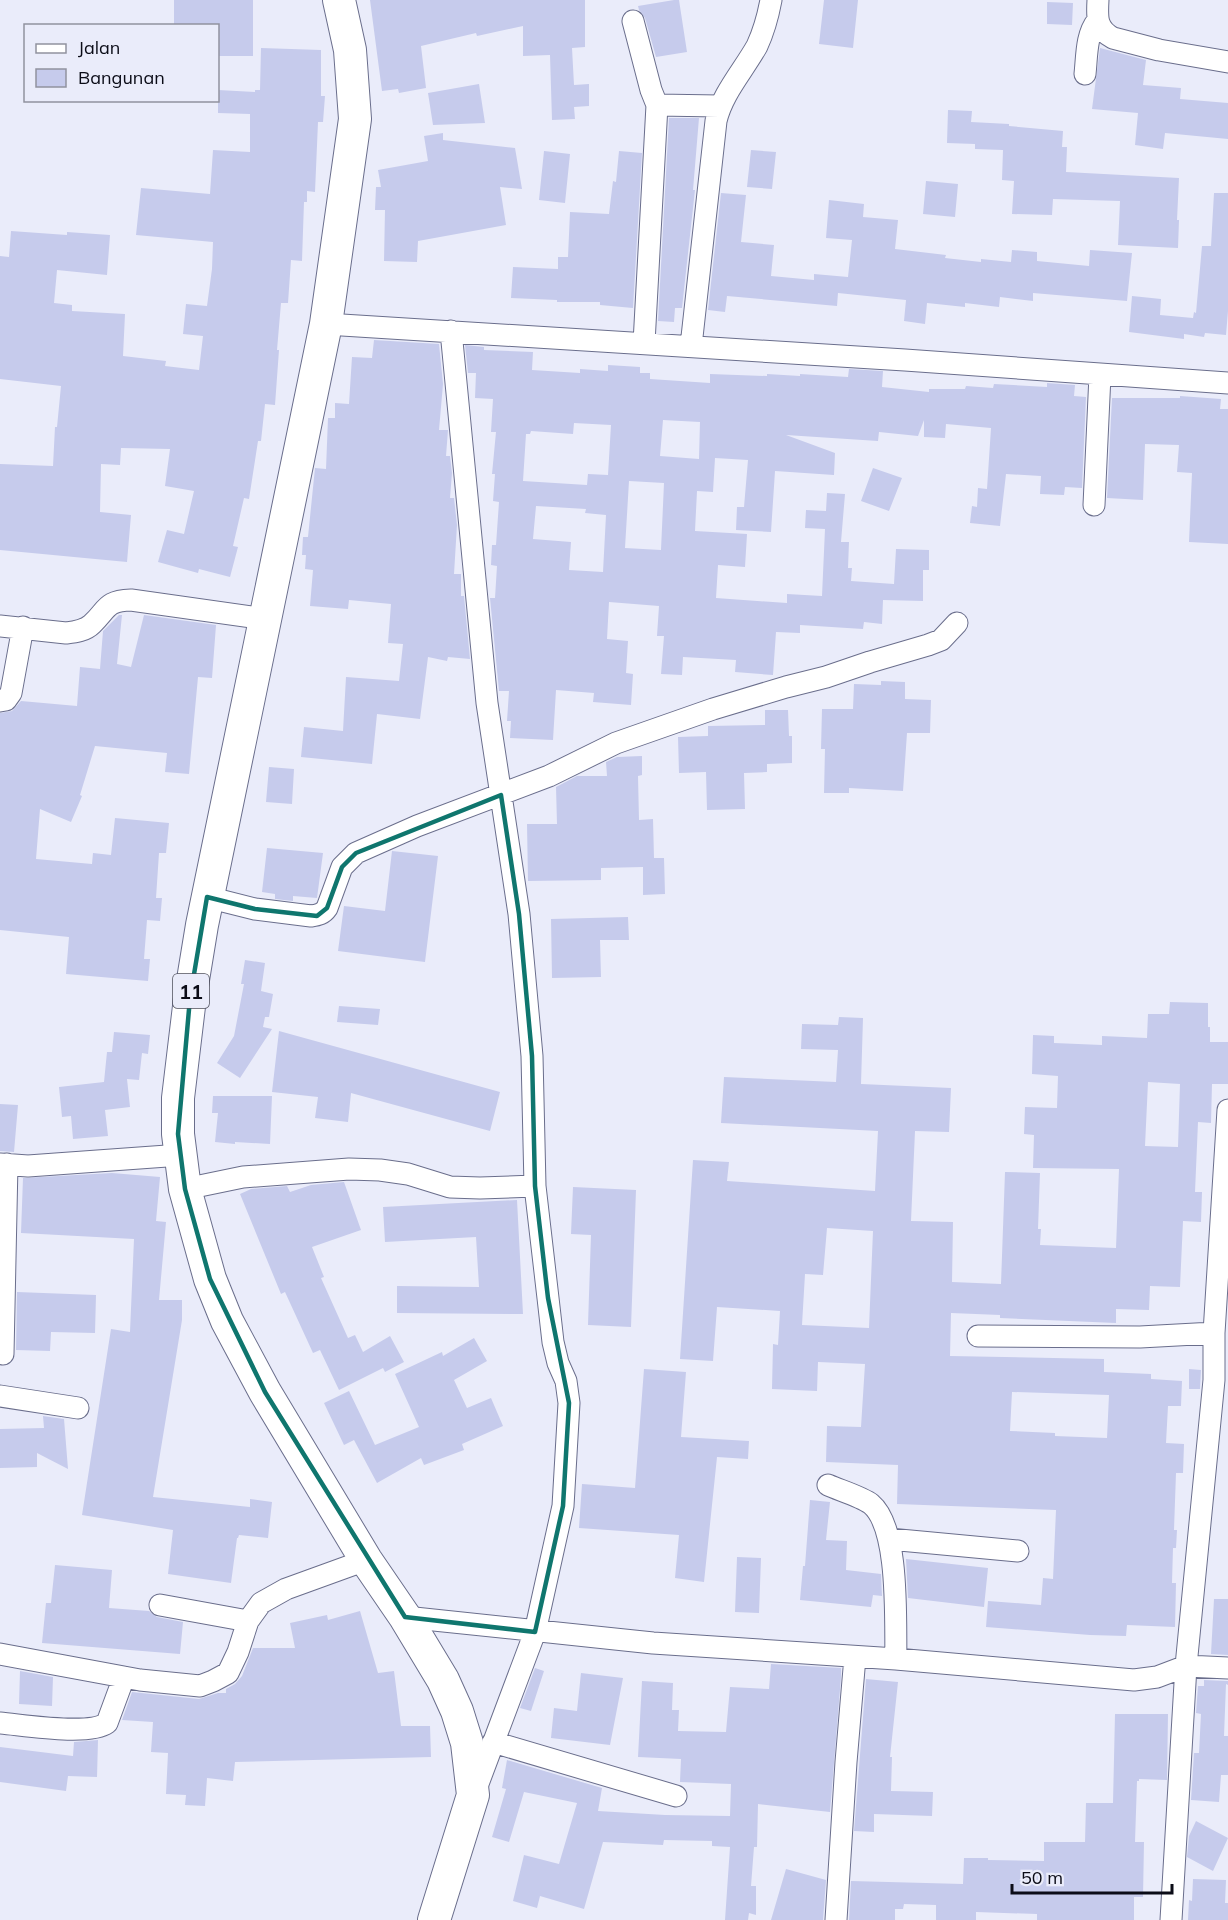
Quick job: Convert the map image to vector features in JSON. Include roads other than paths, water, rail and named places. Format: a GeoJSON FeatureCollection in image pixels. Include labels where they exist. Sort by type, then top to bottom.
{"type":"FeatureCollection","features":[{"type":"Feature","properties":{"kind":"highway","name":"11"},"geometry":{"type":"LineString","coordinates":[[339,0],[350,50],[355,119],[326,324],[207,897],[190,998],[178,1098],[178,1134],[185,1189],[210,1279],[227,1321],[265,1392],[366,1560],[405,1617],[457,1710],[467,1743],[473,1795],[434,1920]]}},
{"type":"Feature","properties":{"kind":"street"},"geometry":{"type":"LineString","coordinates":[[691,346],[716,121],[720,106],[758,43],[767,20],[771,0]]}},
{"type":"Feature","properties":{"kind":"street"},"geometry":{"type":"LineString","coordinates":[[1098,0],[1097,21],[1100,28],[1113,38],[1159,50],[1228,62]]}},
{"type":"Feature","properties":{"kind":"street"},"geometry":{"type":"LineString","coordinates":[[633,21],[657,105],[644,343]]}},
{"type":"Feature","properties":{"kind":"street"},"geometry":{"type":"LineString","coordinates":[[1085,74],[1089,36],[1097,21]]}},
{"type":"Feature","properties":{"kind":"street"},"geometry":{"type":"LineString","coordinates":[[657,105],[720,106]]}},
{"type":"Feature","properties":{"kind":"street"},"geometry":{"type":"LineString","coordinates":[[326,324],[916,360],[1228,383]]}},
{"type":"Feature","properties":{"kind":"street"},"geometry":{"type":"LineString","coordinates":[[451,331],[487,703],[519,915],[532,1056],[535,1186],[553,1342],[558,1363],[566,1381],[569,1403],[563,1506],[535,1632],[473,1795]]}},
{"type":"Feature","properties":{"kind":"street"},"geometry":{"type":"LineString","coordinates":[[1094,505],[1100,375]]}},
{"type":"Feature","properties":{"kind":"street"},"geometry":{"type":"LineString","coordinates":[[0,626],[75,632],[93,624],[104,609],[113,603],[131,600],[265,619]]}},
{"type":"Feature","properties":{"kind":"street"},"geometry":{"type":"LineString","coordinates":[[207,897],[255,909],[317,916],[327,908],[342,867],[356,853],[417,826],[549,776],[627,739],[724,706],[927,645],[940,640],[957,623]]}},
{"type":"Feature","properties":{"kind":"street"},"geometry":{"type":"LineString","coordinates":[[0,701],[6,699],[11,693],[23,627]]}},
{"type":"Feature","properties":{"kind":"street"},"geometry":{"type":"LineString","coordinates":[[1171,1920],[1186,1666],[1214,1380],[1214,1333],[1228,1110]]}},
{"type":"Feature","properties":{"kind":"street"},"geometry":{"type":"LineString","coordinates":[[3,1354],[3,1164],[28,1166],[181,1155]]}},
{"type":"Feature","properties":{"kind":"street"},"geometry":{"type":"LineString","coordinates":[[185,1189],[243,1177],[349,1169],[408,1174],[450,1187],[535,1186]]}},
{"type":"Feature","properties":{"kind":"street"},"geometry":{"type":"LineString","coordinates":[[978,1336],[1140,1337],[1214,1333]]}},
{"type":"Feature","properties":{"kind":"street"},"geometry":{"type":"LineString","coordinates":[[0,1396],[78,1408]]}},
{"type":"Feature","properties":{"kind":"street"},"geometry":{"type":"LineString","coordinates":[[828,1485],[870,1504],[882,1518],[889,1539],[893,1565],[896,1659]]}},
{"type":"Feature","properties":{"kind":"street"},"geometry":{"type":"LineString","coordinates":[[889,1539],[1018,1551]]}},
{"type":"Feature","properties":{"kind":"street"},"geometry":{"type":"LineString","coordinates":[[0,1654],[124,1677],[200,1686],[213,1682],[228,1673],[248,1621],[261,1603],[286,1588],[366,1560]]}},
{"type":"Feature","properties":{"kind":"street"},"geometry":{"type":"LineString","coordinates":[[160,1605],[248,1621]]}},
{"type":"Feature","properties":{"kind":"street"},"geometry":{"type":"LineString","coordinates":[[405,1617],[653,1643],[896,1659],[1134,1680],[1157,1677],[1186,1666],[1228,1668]]}},
{"type":"Feature","properties":{"kind":"street"},"geometry":{"type":"LineString","coordinates":[[836,1920],[855,1657]]}},
{"type":"Feature","properties":{"kind":"street"},"geometry":{"type":"LineString","coordinates":[[0,1723],[68,1729],[102,1727],[107,1723],[124,1677]]}},
{"type":"Feature","properties":{"kind":"street"},"geometry":{"type":"LineString","coordinates":[[494,1742],[676,1796]]}}]}
